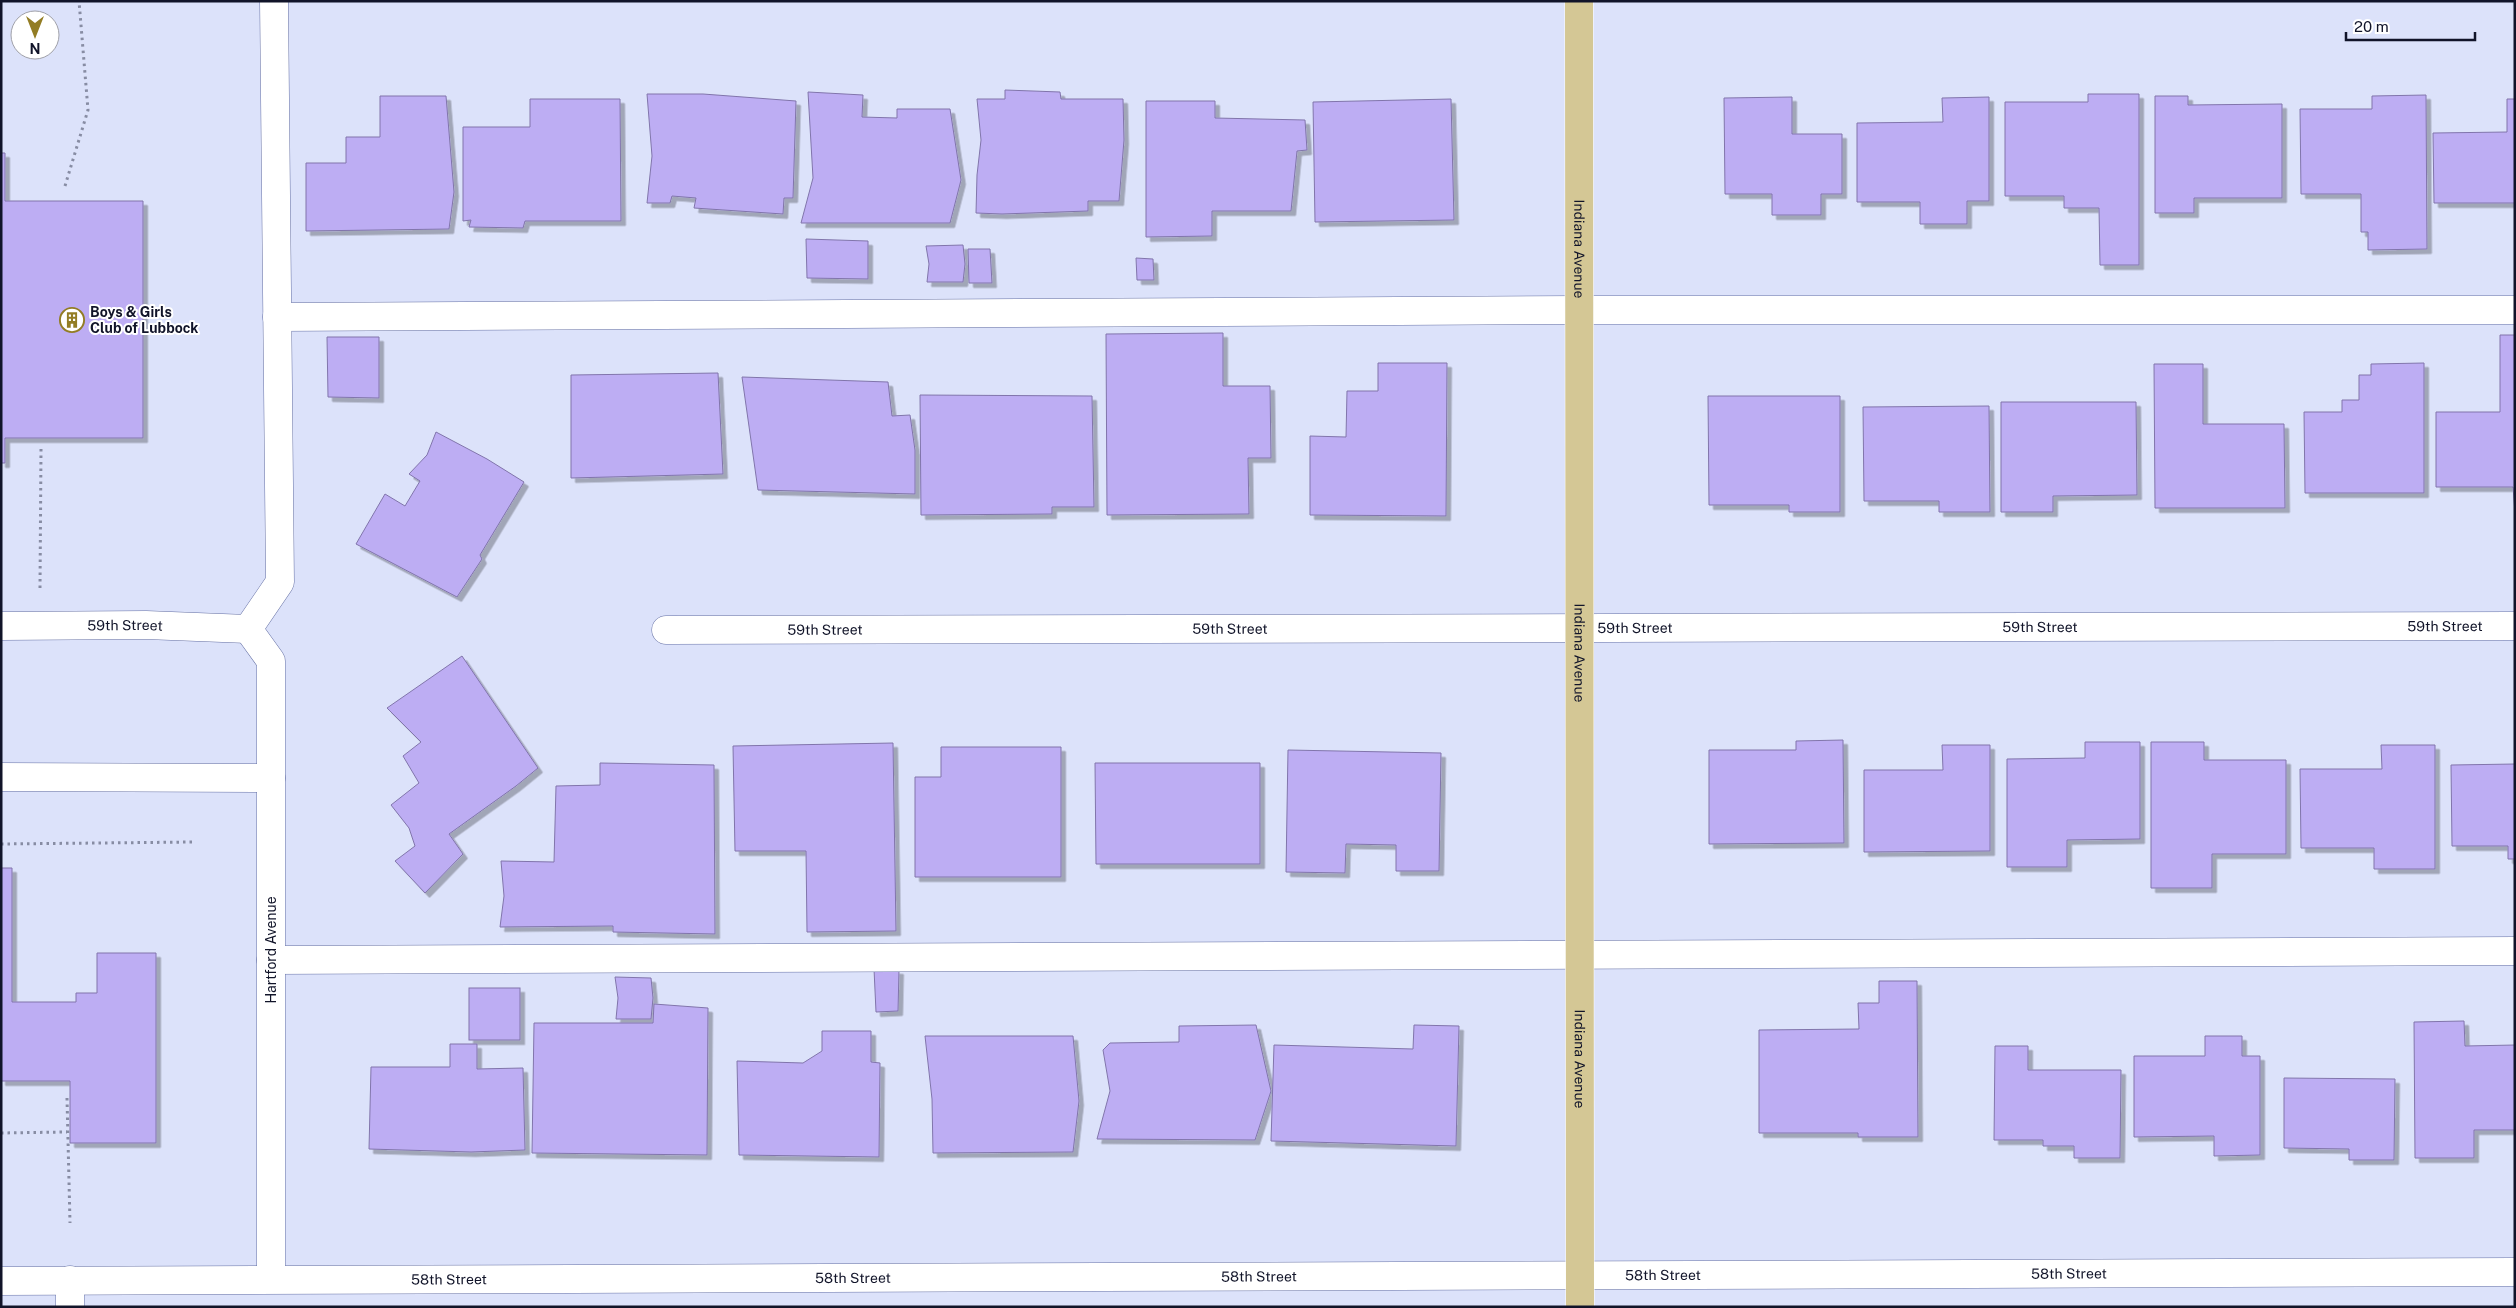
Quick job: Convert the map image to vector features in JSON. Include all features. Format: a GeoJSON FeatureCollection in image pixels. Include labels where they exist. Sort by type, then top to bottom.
{"type":"FeatureCollection","features":[{"type":"Feature","properties":{"kind":"main road","name":"Indiana Avenue"},"geometry":{"type":"LineString","coordinates":[[1579,1],[1580,1307]]}},
{"type":"Feature","properties":{"kind":"street"},"geometry":{"type":"LineString","coordinates":[[248,629],[280,582],[274,1]]}},
{"type":"Feature","properties":{"kind":"street"},"geometry":{"type":"LineString","coordinates":[[277,317],[1580,310],[2515,310]]}},
{"type":"Feature","properties":{"kind":"street","name":"59th Street"},"geometry":{"type":"LineString","coordinates":[[1,626],[146,625],[248,629]]}},
{"type":"Feature","properties":{"kind":"street","name":"59th Street"},"geometry":{"type":"LineString","coordinates":[[666,630],[2515,626]]}},
{"type":"Feature","properties":{"kind":"street","name":"Hartford Avenue"},"geometry":{"type":"LineString","coordinates":[[248,629],[271,662],[271,1279]]}},
{"type":"Feature","properties":{"kind":"street"},"geometry":{"type":"LineString","coordinates":[[1,777],[271,778]]}},
{"type":"Feature","properties":{"kind":"street"},"geometry":{"type":"LineString","coordinates":[[271,960],[2515,951]]}},
{"type":"Feature","properties":{"kind":"street","name":"58th Street"},"geometry":{"type":"LineString","coordinates":[[1,1281],[2515,1272]]}},
{"type":"Feature","properties":{"kind":"street"},"geometry":{"type":"LineString","coordinates":[[70,1280],[70,1307]]}},
{"type":"Feature","properties":{"kind":"path"},"geometry":{"type":"LineString","coordinates":[[65,186],[88,110],[79,1]]}},
{"type":"Feature","properties":{"kind":"path"},"geometry":{"type":"LineString","coordinates":[[40,588],[41,449]]}},
{"type":"Feature","properties":{"kind":"path"},"geometry":{"type":"LineString","coordinates":[[1,844],[195,842]]}},
{"type":"Feature","properties":{"kind":"path"},"geometry":{"type":"LineString","coordinates":[[66,1098],[70,1224]]}},
{"type":"Feature","properties":{"kind":"path"},"geometry":{"type":"LineString","coordinates":[[1,1133],[66,1132]]}},
{"type":"Feature","properties":{"kind":"building"},"geometry":{"type":"Polygon","coordinates":[[[1005,90],[1060,92],[1061,99],[1123,99],[1124,140],[1119,201],[1088,201],[1088,211],[976,213],[977,175],[981,140],[977,99],[1005,99],[1005,90]]]}},
{"type":"Feature","properties":{"kind":"building"},"geometry":{"type":"Polygon","coordinates":[[[808,92],[863,95],[862,117],[897,118],[897,109],[950,109],[961,180],[950,223],[801,223],[813,178],[808,92]]]}},
{"type":"Feature","properties":{"kind":"building"},"geometry":{"type":"Polygon","coordinates":[[[647,94],[703,94],[796,101],[793,198],[784,198],[783,214],[694,208],[696,198],[672,196],[670,203],[647,203],[652,156],[647,94]]]}},
{"type":"Feature","properties":{"kind":"building"},"geometry":{"type":"Polygon","coordinates":[[[2088,94],[2139,94],[2139,265],[2100,265],[2099,208],[2064,208],[2064,196],[2005,196],[2005,102],[2088,102],[2088,94]]]}},
{"type":"Feature","properties":{"kind":"building"},"geometry":{"type":"Polygon","coordinates":[[[2426,95],[2427,249],[2368,250],[2368,232],[2361,232],[2361,194],[2301,194],[2300,109],[2372,109],[2372,96],[2426,95]]]}},
{"type":"Feature","properties":{"kind":"building"},"geometry":{"type":"Polygon","coordinates":[[[380,96],[446,96],[454,192],[449,229],[306,231],[306,163],[346,163],[346,137],[380,137],[380,96]]]}},
{"type":"Feature","properties":{"kind":"building"},"geometry":{"type":"Polygon","coordinates":[[[2155,96],[2188,96],[2188,105],[2282,104],[2282,198],[2194,198],[2194,213],[2155,213],[2155,96]]]}},
{"type":"Feature","properties":{"kind":"building"},"geometry":{"type":"Polygon","coordinates":[[[1792,97],[1792,134],[1842,134],[1842,194],[1821,194],[1821,215],[1772,215],[1772,194],[1725,194],[1724,98],[1792,97]]]}},
{"type":"Feature","properties":{"kind":"building"},"geometry":{"type":"Polygon","coordinates":[[[1989,97],[1989,201],[1967,201],[1967,224],[1920,224],[1920,202],[1857,202],[1857,123],[1943,122],[1942,98],[1989,97]]]}},
{"type":"Feature","properties":{"kind":"building"},"geometry":{"type":"Polygon","coordinates":[[[530,99],[620,99],[621,221],[525,221],[523,228],[469,227],[471,220],[463,221],[463,127],[530,127],[530,99]]]}},
{"type":"Feature","properties":{"kind":"building"},"geometry":{"type":"Polygon","coordinates":[[[1451,99],[1454,220],[1315,222],[1313,102],[1451,99]]]}},
{"type":"Feature","properties":{"kind":"building"},"geometry":{"type":"Polygon","coordinates":[[[2507,99],[2515,99],[2515,203],[2434,203],[2433,133],[2507,132],[2507,99]]]}},
{"type":"Feature","properties":{"kind":"building"},"geometry":{"type":"Polygon","coordinates":[[[1146,101],[1215,101],[1215,118],[1305,120],[1307,150],[1297,151],[1291,211],[1212,211],[1212,236],[1146,237],[1146,101]]]}},
{"type":"Feature","properties":{"kind":"building","name":"Boys & Girls Club of Lubbock"},"geometry":{"type":"Polygon","coordinates":[[[1,153],[5,153],[5,201],[143,201],[143,438],[5,438],[5,463],[1,463],[1,153]]]}},
{"type":"Feature","properties":{"kind":"building"},"geometry":{"type":"Polygon","coordinates":[[[806,239],[868,241],[868,279],[807,278],[806,239]]]}},
{"type":"Feature","properties":{"kind":"building"},"geometry":{"type":"Polygon","coordinates":[[[963,245],[965,264],[963,282],[927,282],[929,264],[926,246],[963,245]]]}},
{"type":"Feature","properties":{"kind":"building"},"geometry":{"type":"Polygon","coordinates":[[[968,249],[990,249],[992,283],[969,283],[968,249]]]}},
{"type":"Feature","properties":{"kind":"building"},"geometry":{"type":"Polygon","coordinates":[[[1136,258],[1153,259],[1154,280],[1137,280],[1136,258]]]}},
{"type":"Feature","properties":{"kind":"building"},"geometry":{"type":"Polygon","coordinates":[[[1223,333],[1223,386],[1270,386],[1271,458],[1248,458],[1249,514],[1107,515],[1106,334],[1223,333]]]}},
{"type":"Feature","properties":{"kind":"building"},"geometry":{"type":"Polygon","coordinates":[[[2500,335],[2515,335],[2515,513],[2513,487],[2436,487],[2436,412],[2500,412],[2500,335]]]}},
{"type":"Feature","properties":{"kind":"building"},"geometry":{"type":"Polygon","coordinates":[[[327,337],[379,337],[379,398],[328,397],[327,337]]]}},
{"type":"Feature","properties":{"kind":"building"},"geometry":{"type":"Polygon","coordinates":[[[1378,363],[1447,363],[1446,516],[1310,515],[1310,436],[1346,437],[1347,391],[1378,391],[1378,363]]]}},
{"type":"Feature","properties":{"kind":"building"},"geometry":{"type":"Polygon","coordinates":[[[2424,363],[2424,493],[2305,493],[2304,412],[2342,412],[2342,400],[2359,400],[2359,375],[2371,375],[2371,364],[2424,363]]]}},
{"type":"Feature","properties":{"kind":"building"},"geometry":{"type":"Polygon","coordinates":[[[2154,364],[2203,364],[2203,424],[2284,424],[2285,508],[2155,508],[2154,364]]]}},
{"type":"Feature","properties":{"kind":"building"},"geometry":{"type":"Polygon","coordinates":[[[718,373],[723,474],[571,478],[571,375],[718,373]]]}},
{"type":"Feature","properties":{"kind":"building"},"geometry":{"type":"Polygon","coordinates":[[[742,377],[888,382],[892,416],[910,415],[915,450],[915,494],[758,490],[742,377]]]}},
{"type":"Feature","properties":{"kind":"building"},"geometry":{"type":"Polygon","coordinates":[[[920,395],[1092,396],[1094,507],[1052,507],[1052,514],[921,515],[920,395]]]}},
{"type":"Feature","properties":{"kind":"building"},"geometry":{"type":"Polygon","coordinates":[[[1708,396],[1840,396],[1840,512],[1789,512],[1789,505],[1709,505],[1708,396]]]}},
{"type":"Feature","properties":{"kind":"building"},"geometry":{"type":"Polygon","coordinates":[[[2001,402],[2136,402],[2137,495],[2053,496],[2053,512],[2001,512],[2001,402]]]}},
{"type":"Feature","properties":{"kind":"building"},"geometry":{"type":"Polygon","coordinates":[[[1989,406],[1990,512],[1939,512],[1939,501],[1864,501],[1863,407],[1989,406]]]}},
{"type":"Feature","properties":{"kind":"building"},"geometry":{"type":"Polygon","coordinates":[[[436,432],[487,459],[524,482],[480,555],[482,559],[457,597],[356,544],[385,494],[405,506],[420,481],[409,474],[427,455],[436,432]]]}},
{"type":"Feature","properties":{"kind":"building"},"geometry":{"type":"Polygon","coordinates":[[[462,656],[538,768],[449,834],[463,854],[425,893],[395,861],[415,846],[409,828],[391,805],[419,783],[403,756],[421,742],[387,708],[462,656]]]}},
{"type":"Feature","properties":{"kind":"building"},"geometry":{"type":"Polygon","coordinates":[[[1843,740],[1844,843],[1709,844],[1709,750],[1796,750],[1796,741],[1843,740]]]}},
{"type":"Feature","properties":{"kind":"building"},"geometry":{"type":"Polygon","coordinates":[[[2085,742],[2140,742],[2140,839],[2067,840],[2067,867],[2007,867],[2007,759],[2085,758],[2085,742]]]}},
{"type":"Feature","properties":{"kind":"building"},"geometry":{"type":"Polygon","coordinates":[[[2151,742],[2204,742],[2204,760],[2286,760],[2286,854],[2212,854],[2212,888],[2151,888],[2151,742]]]}},
{"type":"Feature","properties":{"kind":"building"},"geometry":{"type":"Polygon","coordinates":[[[893,743],[896,931],[807,932],[806,851],[735,851],[733,746],[893,743]]]}},
{"type":"Feature","properties":{"kind":"building"},"geometry":{"type":"Polygon","coordinates":[[[1942,745],[1990,745],[1990,851],[1864,852],[1864,770],[1943,770],[1942,745]]]}},
{"type":"Feature","properties":{"kind":"building"},"geometry":{"type":"Polygon","coordinates":[[[2381,745],[2435,745],[2435,869],[2374,869],[2374,848],[2301,848],[2300,769],[2382,769],[2381,745]]]}},
{"type":"Feature","properties":{"kind":"building"},"geometry":{"type":"Polygon","coordinates":[[[941,747],[1061,747],[1061,877],[915,877],[915,777],[941,777],[941,747]]]}},
{"type":"Feature","properties":{"kind":"building"},"geometry":{"type":"Polygon","coordinates":[[[1288,750],[1441,753],[1439,871],[1396,871],[1396,845],[1346,844],[1345,873],[1286,872],[1288,750]]]}},
{"type":"Feature","properties":{"kind":"building"},"geometry":{"type":"Polygon","coordinates":[[[600,763],[714,765],[715,934],[613,932],[613,926],[500,927],[504,896],[501,861],[554,862],[556,786],[600,785],[600,763]]]}},
{"type":"Feature","properties":{"kind":"building"},"geometry":{"type":"Polygon","coordinates":[[[1095,763],[1260,763],[1260,864],[1096,864],[1095,763]]]}},
{"type":"Feature","properties":{"kind":"building"},"geometry":{"type":"Polygon","coordinates":[[[2515,764],[2515,859],[2508,859],[2508,846],[2452,846],[2451,765],[2515,764]]]}},
{"type":"Feature","properties":{"kind":"building"},"geometry":{"type":"Polygon","coordinates":[[[1,868],[12,868],[12,1002],[76,1002],[76,993],[97,993],[97,953],[156,953],[156,1143],[70,1143],[70,1081],[1,1081],[1,868]]]}},
{"type":"Feature","properties":{"kind":"building"},"geometry":{"type":"Polygon","coordinates":[[[874,969],[899,970],[898,1011],[876,1012],[874,969]]]}},
{"type":"Feature","properties":{"kind":"building"},"geometry":{"type":"Polygon","coordinates":[[[615,977],[651,978],[653,998],[651,1019],[616,1019],[618,998],[615,977]]]}},
{"type":"Feature","properties":{"kind":"building"},"geometry":{"type":"Polygon","coordinates":[[[1879,981],[1917,981],[1918,1137],[1858,1137],[1858,1133],[1759,1133],[1759,1030],[1859,1029],[1858,1003],[1879,1003],[1879,981]]]}},
{"type":"Feature","properties":{"kind":"building"},"geometry":{"type":"Polygon","coordinates":[[[469,988],[520,988],[520,1040],[469,1040],[469,988]]]}},
{"type":"Feature","properties":{"kind":"building"},"geometry":{"type":"Polygon","coordinates":[[[654,1004],[708,1008],[707,1155],[532,1153],[534,1023],[653,1023],[654,1004]]]}},
{"type":"Feature","properties":{"kind":"building"},"geometry":{"type":"Polygon","coordinates":[[[2464,1021],[2465,1046],[2515,1045],[2515,1130],[2474,1130],[2474,1158],[2415,1158],[2414,1022],[2464,1021]]]}},
{"type":"Feature","properties":{"kind":"building"},"geometry":{"type":"Polygon","coordinates":[[[1256,1025],[1271,1091],[1255,1140],[1097,1139],[1110,1091],[1103,1050],[1110,1043],[1179,1042],[1179,1026],[1256,1025]]]}},
{"type":"Feature","properties":{"kind":"building"},"geometry":{"type":"Polygon","coordinates":[[[1414,1025],[1459,1026],[1456,1146],[1271,1141],[1274,1045],[1413,1049],[1414,1025]]]}},
{"type":"Feature","properties":{"kind":"building"},"geometry":{"type":"Polygon","coordinates":[[[822,1031],[871,1031],[871,1062],[880,1063],[879,1157],[739,1155],[737,1061],[803,1063],[822,1051],[822,1031]]]}},
{"type":"Feature","properties":{"kind":"building"},"geometry":{"type":"Polygon","coordinates":[[[925,1036],[1073,1036],[1079,1101],[1073,1152],[933,1153],[932,1099],[925,1036]]]}},
{"type":"Feature","properties":{"kind":"building"},"geometry":{"type":"Polygon","coordinates":[[[2205,1036],[2242,1036],[2242,1056],[2260,1056],[2260,1155],[2214,1156],[2214,1136],[2134,1137],[2134,1056],[2205,1056],[2205,1036]]]}},
{"type":"Feature","properties":{"kind":"building"},"geometry":{"type":"Polygon","coordinates":[[[450,1044],[477,1044],[477,1069],[523,1068],[525,1150],[471,1152],[369,1149],[371,1067],[450,1067],[450,1044]]]}},
{"type":"Feature","properties":{"kind":"building"},"geometry":{"type":"Polygon","coordinates":[[[1995,1046],[2028,1046],[2028,1070],[2121,1070],[2120,1158],[2074,1158],[2074,1146],[2043,1146],[2043,1140],[1994,1140],[1995,1046]]]}},
{"type":"Feature","properties":{"kind":"building"},"geometry":{"type":"Polygon","coordinates":[[[2284,1078],[2395,1079],[2394,1160],[2349,1160],[2349,1149],[2284,1148],[2284,1078]]]}},
{"type":"Feature","properties":{"kind":"place","name":"Boys & Girls Club of Lubbock"},"geometry":{"type":"Point","coordinates":[72,320]}}]}
